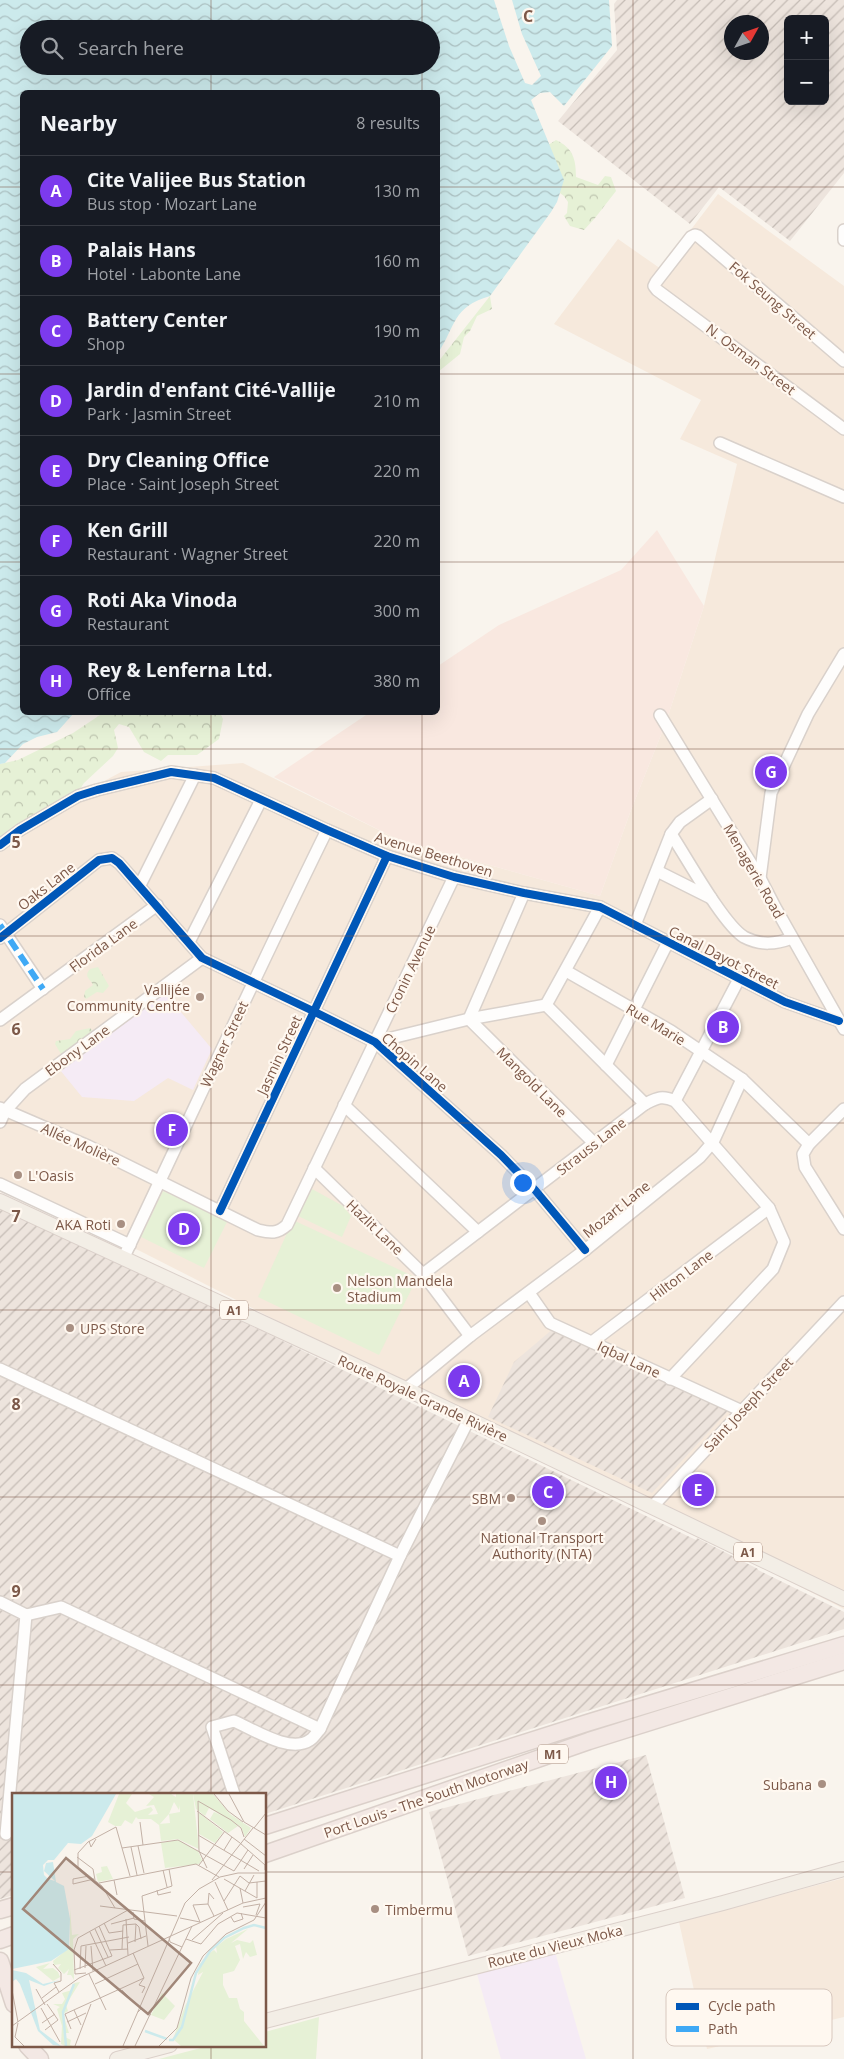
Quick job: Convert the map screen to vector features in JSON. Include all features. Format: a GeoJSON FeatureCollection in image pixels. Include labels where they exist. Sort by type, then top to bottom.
{"type":"FeatureCollection","features":[{"type":"Feature","properties":{"kind":"highway","name":"Port Louis – The South Motorway"},"geometry":{"type":"LineString","coordinates":[[266,1826],[586,1723],[844,1645]]}},
{"type":"Feature","properties":{"kind":"highway","name":"Port Louis – The South Motorway"},"geometry":{"type":"LineString","coordinates":[[266,1854],[590,1741],[844,1661]]}},
{"type":"Feature","properties":{"kind":"highway"},"geometry":{"type":"LineString","coordinates":[[0,1940],[12,1936]]}},
{"type":"Feature","properties":{"kind":"highway"},"geometry":{"type":"LineString","coordinates":[[1,1963],[12,1998]]}},
{"type":"Feature","properties":{"kind":"highway"},"geometry":{"type":"LineString","coordinates":[[27,2046],[28,2059]]}},
{"type":"Feature","properties":{"kind":"highway"},"geometry":{"type":"LineString","coordinates":[[28,2046],[40,2059]]}},
{"type":"Feature","properties":{"kind":"main road","name":"Route Royale Grande Rivière"},"geometry":{"type":"LineString","coordinates":[[0,1201],[406,1389],[844,1598]]}},
{"type":"Feature","properties":{"kind":"main road","name":"Route du Vieux Moka"},"geometry":{"type":"LineString","coordinates":[[266,2021],[723,1903],[844,1869]]}},
{"type":"Feature","properties":{"kind":"main road"},"geometry":{"type":"LineString","coordinates":[[117,2059],[166,2046]]}},
{"type":"Feature","properties":{"kind":"street"},"geometry":{"type":"LineString","coordinates":[[844,230],[844,240]]}},
{"type":"Feature","properties":{"kind":"street","name":"N. Osman Street"},"geometry":{"type":"LineString","coordinates":[[703,239],[695,235],[691,237],[654,286],[844,428]]}},
{"type":"Feature","properties":{"kind":"street","name":"Fok Seung Street"},"geometry":{"type":"LineString","coordinates":[[703,239],[844,361]]}},
{"type":"Feature","properties":{"kind":"street"},"geometry":{"type":"LineString","coordinates":[[720,442],[844,497]]}},
{"type":"Feature","properties":{"kind":"street"},"geometry":{"type":"LineString","coordinates":[[760,878],[771,792],[808,714],[844,654]]}},
{"type":"Feature","properties":{"kind":"street","name":"Menagerie Road"},"geometry":{"type":"LineString","coordinates":[[660,715],[760,878],[842,1025]]}},
{"type":"Feature","properties":{"kind":"street","name":"Avenue Beethoven"},"geometry":{"type":"LineString","coordinates":[[0,845],[20,830],[78,796],[118,784],[171,772],[214,778],[387,856],[454,877],[524,893],[600,907]]}},
{"type":"Feature","properties":{"kind":"street"},"geometry":{"type":"LineString","coordinates":[[140,885],[195,775]]}},
{"type":"Feature","properties":{"kind":"street"},"geometry":{"type":"LineString","coordinates":[[636,925],[671,834],[680,822],[712,799]]}},
{"type":"Feature","properties":{"kind":"street"},"geometry":{"type":"LineString","coordinates":[[189,942],[261,800]]}},
{"type":"Feature","properties":{"kind":"street","name":"Wagner Street"},"geometry":{"type":"LineString","coordinates":[[123,1259],[161,1182],[252,982],[326,830]]}},
{"type":"Feature","properties":{"kind":"street"},"geometry":{"type":"LineString","coordinates":[[671,834],[730,925],[745,937],[776,944],[792,938]]}},
{"type":"Feature","properties":{"kind":"street","name":"Jasmin Street"},"geometry":{"type":"LineString","coordinates":[[220,1211],[387,856]]}},
{"type":"Feature","properties":{"kind":"street","name":"Chopin Lane"},"geometry":{"type":"LineString","coordinates":[[109,858],[119,863],[140,885],[202,958],[375,1042],[501,1155],[536,1190],[584,1250]]}},
{"type":"Feature","properties":{"kind":"street","name":"Oaks Lane"},"geometry":{"type":"LineString","coordinates":[[2,932],[99,860],[109,858]]}},
{"type":"Feature","properties":{"kind":"street"},"geometry":{"type":"LineString","coordinates":[[657,871],[713,898]]}},
{"type":"Feature","properties":{"kind":"street","name":"Cronin Avenue"},"geometry":{"type":"LineString","coordinates":[[220,1211],[258,1230],[272,1234],[281,1231],[287,1225],[454,877]]}},
{"type":"Feature","properties":{"kind":"street"},"geometry":{"type":"LineString","coordinates":[[469,1020],[524,893]]}},
{"type":"Feature","properties":{"kind":"street","name":"Florida Lane"},"geometry":{"type":"LineString","coordinates":[[0,1020],[157,905]]}},
{"type":"Feature","properties":{"kind":"street"},"geometry":{"type":"LineString","coordinates":[[375,1042],[469,1020],[546,1005],[600,907]]}},
{"type":"Feature","properties":{"kind":"street","name":"Canal Dayot Street"},"geometry":{"type":"LineString","coordinates":[[600,907],[785,1002],[842,1025]]}},
{"type":"Feature","properties":{"kind":"street"},"geometry":{"type":"LineString","coordinates":[[2,932],[43,989]]}},
{"type":"Feature","properties":{"kind":"street"},"geometry":{"type":"LineString","coordinates":[[606,1065],[668,942]]}},
{"type":"Feature","properties":{"kind":"street","name":"Ebony Lane"},"geometry":{"type":"LineString","coordinates":[[0,1122],[3,1109],[24,1089],[202,958]]}},
{"type":"Feature","properties":{"kind":"street","name":"Rue Marie"},"geometry":{"type":"LineString","coordinates":[[566,971],[701,1051],[742,1079],[809,1144]]}},
{"type":"Feature","properties":{"kind":"street"},"geometry":{"type":"LineString","coordinates":[[670,1379],[773,1269],[784,1242],[769,1208],[712,1142],[670,1099],[701,1051],[739,979]]}},
{"type":"Feature","properties":{"kind":"street"},"geometry":{"type":"LineString","coordinates":[[546,1005],[645,1104]]}},
{"type":"Feature","properties":{"kind":"street","name":"Mangold Lane"},"geometry":{"type":"LineString","coordinates":[[469,1020],[595,1144]]}},
{"type":"Feature","properties":{"kind":"street","name":"Mozart Lane"},"geometry":{"type":"LineString","coordinates":[[406,1389],[470,1336],[584,1250],[700,1157],[712,1142],[742,1079]]}},
{"type":"Feature","properties":{"kind":"street","name":"Strauss Lane"},"geometry":{"type":"LineString","coordinates":[[423,1274],[536,1190],[645,1104],[660,1097],[670,1099]]}},
{"type":"Feature","properties":{"kind":"street"},"geometry":{"type":"LineString","coordinates":[[344,1105],[478,1232]]}},
{"type":"Feature","properties":{"kind":"street","name":"Allée Molière"},"geometry":{"type":"LineString","coordinates":[[3,1109],[88,1146],[220,1211]]}},
{"type":"Feature","properties":{"kind":"street"},"geometry":{"type":"LineString","coordinates":[[844,1109],[809,1144],[803,1154],[805,1168],[844,1229]]}},
{"type":"Feature","properties":{"kind":"street","name":"Hazlit Lane"},"geometry":{"type":"LineString","coordinates":[[314,1168],[423,1274],[470,1336]]}},
{"type":"Feature","properties":{"kind":"street"},"geometry":{"type":"LineString","coordinates":[[0,1184],[130,1245]]}},
{"type":"Feature","properties":{"kind":"street","name":"Hilton Lane"},"geometry":{"type":"LineString","coordinates":[[592,1342],[769,1208]]}},
{"type":"Feature","properties":{"kind":"street","name":"Iqbal Lane"},"geometry":{"type":"LineString","coordinates":[[529,1292],[550,1323],[742,1411]]}},
{"type":"Feature","properties":{"kind":"street","name":"Saint Joseph Street"},"geometry":{"type":"LineString","coordinates":[[652,1507],[844,1302]]}},
{"type":"Feature","properties":{"kind":"street"},"geometry":{"type":"LineString","coordinates":[[0,1369],[400,1556]]}},
{"type":"Feature","properties":{"kind":"street"},"geometry":{"type":"LineString","coordinates":[[234,1793],[212,1727],[234,1721],[285,1744],[298,1745],[310,1740],[320,1729],[400,1556],[468,1419]]}},
{"type":"Feature","properties":{"kind":"street"},"geometry":{"type":"LineString","coordinates":[[0,1602],[26,1615],[61,1607],[320,1729]]}},
{"type":"Feature","properties":{"kind":"street"},"geometry":{"type":"LineString","coordinates":[[6,1834],[26,1615]]}},
{"type":"Feature","properties":{"kind":"shaded area"},"geometry":{"type":"Polygon","coordinates":[[[617,0],[844,0],[844,173],[790,241],[719,187],[690,224],[558,121],[617,50],[614,4],[617,0]]]}},
{"type":"Feature","properties":{"kind":"shaded area"},"geometry":{"type":"Polygon","coordinates":[[[718,194],[844,286],[844,1609],[142,1252],[0,1185],[0,843],[25,824],[121,772],[243,763],[397,839],[600,896],[631,810],[665,725],[704,606],[737,464],[680,439],[701,400],[554,324],[618,239],[661,269],[718,194]]]}},
{"type":"Feature","properties":{"kind":"shaded area"},"geometry":{"type":"Polygon","coordinates":[[[657,530],[704,606],[665,725],[631,810],[600,896],[397,839],[274,777],[366,715],[440,715],[440,665],[499,625],[621,570],[657,530]]]}},
{"type":"Feature","properties":{"kind":"shaded area"},"geometry":{"type":"Polygon","coordinates":[[[164,992],[212,1049],[193,1090],[168,1078],[134,1101],[82,1097],[60,1070],[164,992]]]}},
{"type":"Feature","properties":{"kind":"shaded area"},"geometry":{"type":"Polygon","coordinates":[[[0,1205],[696,1540],[697,1538],[844,1612],[844,1629],[266,1814],[266,1793],[12,1793],[12,1896],[0,1899],[0,1205]]]}},
{"type":"Feature","properties":{"kind":"shaded area"},"geometry":{"type":"Polygon","coordinates":[[[554,1328],[652,1373],[728,1411],[652,1493],[488,1417],[514,1362],[554,1328]]]}},
{"type":"Feature","properties":{"kind":"shaded area"},"geometry":{"type":"Polygon","coordinates":[[[646,1755],[685,1898],[468,1956],[429,1812],[646,1755]]]}},
{"type":"Feature","properties":{"kind":"shaded area"},"geometry":{"type":"Polygon","coordinates":[[[844,1878],[844,2017],[832,2020],[832,1989],[694,1989],[679,1922],[844,1878]]]}},
{"type":"Feature","properties":{"kind":"shaded area"},"geometry":{"type":"Polygon","coordinates":[[[555,1952],[586,2059],[501,2059],[477,1974],[555,1952]]]}},
{"type":"Feature","properties":{"kind":"shaded area"},"geometry":{"type":"Polygon","coordinates":[[[706,2046],[720,2046],[707,2049],[706,2046]]]}},
{"type":"Feature","properties":{"kind":"green space"},"geometry":{"type":"Polygon","coordinates":[[[556,140],[570,150],[574,159],[576,177],[598,185],[605,176],[611,177],[616,191],[584,230],[570,226],[564,216],[567,213],[568,202],[564,196],[542,180],[542,149],[556,140]]]}},
{"type":"Feature","properties":{"kind":"green space"},"geometry":{"type":"Polygon","coordinates":[[[490,296],[492,309],[477,316],[470,331],[464,337],[460,354],[440,370],[440,359],[490,296]]]}},
{"type":"Feature","properties":{"kind":"green space"},"geometry":{"type":"Polygon","coordinates":[[[100,715],[221,715],[223,719],[219,739],[197,755],[168,755],[161,761],[144,752],[129,727],[119,724],[114,730],[118,748],[113,756],[84,783],[76,795],[0,843],[0,764],[18,760],[73,733],[100,715]]]}},
{"type":"Feature","properties":{"kind":"green space"},"geometry":{"type":"Polygon","coordinates":[[[98,967],[109,986],[103,993],[97,992],[86,999],[84,997],[85,991],[93,985],[87,974],[90,969],[98,967]]]}},
{"type":"Feature","properties":{"kind":"green space"},"geometry":{"type":"Polygon","coordinates":[[[90,1028],[93,1031],[90,1034],[80,1039],[78,1044],[70,1048],[66,1054],[61,1054],[55,1044],[56,1041],[70,1039],[76,1031],[90,1028]]]}},
{"type":"Feature","properties":{"kind":"green space"},"geometry":{"type":"Polygon","coordinates":[[[312,1189],[343,1206],[351,1216],[342,1237],[298,1216],[312,1189]]]}},
{"type":"Feature","properties":{"kind":"green space"},"geometry":{"type":"Polygon","coordinates":[[[163,1191],[228,1220],[204,1268],[141,1237],[163,1191]]]}},
{"type":"Feature","properties":{"kind":"green space","name":"Nelson Mandela Stadium"},"geometry":{"type":"Polygon","coordinates":[[[293,1220],[417,1278],[379,1355],[258,1297],[293,1220]]]}},
{"type":"Feature","properties":{"kind":"green space"},"geometry":{"type":"Polygon","coordinates":[[[319,2017],[316,2059],[159,2059],[208,2046],[266,2046],[266,2032],[319,2017]]]}},
{"type":"Feature","properties":{"kind":"water"},"geometry":{"type":"Polygon","coordinates":[[[0,0],[494,0],[509,46],[525,83],[532,85],[541,76],[522,34],[512,0],[609,0],[612,46],[564,106],[550,92],[540,93],[531,100],[564,180],[557,202],[490,296],[468,306],[457,318],[440,350],[440,90],[20,90],[20,715],[72,715],[57,732],[37,737],[23,744],[5,763],[0,764],[0,0]]]}},
{"type":"Feature","properties":{"kind":"marked path"},"geometry":{"type":"LineString","coordinates":[[0,925],[43,989]]}},
{"type":"Feature","properties":{"kind":"cycle path"},"geometry":{"type":"LineString","coordinates":[[0,845],[20,830],[78,796],[97,790],[171,772],[214,778],[387,856],[454,877],[524,893],[600,907],[785,1002],[839,1021]]}},
{"type":"Feature","properties":{"kind":"cycle path"},"geometry":{"type":"LineString","coordinates":[[220,1211],[387,856]]}},
{"type":"Feature","properties":{"kind":"cycle path"},"geometry":{"type":"LineString","coordinates":[[0,938],[99,860],[112,858],[119,863],[202,958],[375,1042],[501,1155],[535,1190],[585,1250]]}},
{"type":"Feature","properties":{"kind":"place","name":"Roti Aka Vinoda"},"geometry":{"type":"Point","coordinates":[771,772]}},
{"type":"Feature","properties":{"kind":"place","name":"Vallijée Community Centre"},"geometry":{"type":"Point","coordinates":[200,997]}},
{"type":"Feature","properties":{"kind":"place","name":"Palais Hans"},"geometry":{"type":"Point","coordinates":[723,1027]}},
{"type":"Feature","properties":{"kind":"place","name":"Ken Grill"},"geometry":{"type":"Point","coordinates":[172,1130]}},
{"type":"Feature","properties":{"kind":"place","name":"L'Oasis"},"geometry":{"type":"Point","coordinates":[18,1175]}},
{"type":"Feature","properties":{"kind":"place","name":"AKA Roti"},"geometry":{"type":"Point","coordinates":[121,1224]}},
{"type":"Feature","properties":{"kind":"place","name":"Jardin d'enfant Cité-Vallije"},"geometry":{"type":"Point","coordinates":[184,1229]}},
{"type":"Feature","properties":{"kind":"place","name":"Nelson Mandela Stadium"},"geometry":{"type":"Point","coordinates":[337,1288]}},
{"type":"Feature","properties":{"kind":"place","name":"UPS Store"},"geometry":{"type":"Point","coordinates":[70,1328]}},
{"type":"Feature","properties":{"kind":"place","name":"Cite Valijee Bus Station"},"geometry":{"type":"Point","coordinates":[464,1381]}},
{"type":"Feature","properties":{"kind":"place","name":"Dry Cleaning Office"},"geometry":{"type":"Point","coordinates":[698,1490]}},
{"type":"Feature","properties":{"kind":"place","name":"Battery Center"},"geometry":{"type":"Point","coordinates":[548,1492]}},
{"type":"Feature","properties":{"kind":"place","name":"SBM"},"geometry":{"type":"Point","coordinates":[511,1498]}},
{"type":"Feature","properties":{"kind":"place","name":"National Transport Authority (NTA)"},"geometry":{"type":"Point","coordinates":[542,1521]}},
{"type":"Feature","properties":{"kind":"place","name":"Rey & Lenferna Ltd."},"geometry":{"type":"Point","coordinates":[611,1782]}},
{"type":"Feature","properties":{"kind":"place","name":"Subana"},"geometry":{"type":"Point","coordinates":[822,1784]}},
{"type":"Feature","properties":{"kind":"place","name":"Timbermu"},"geometry":{"type":"Point","coordinates":[375,1909]}}]}
